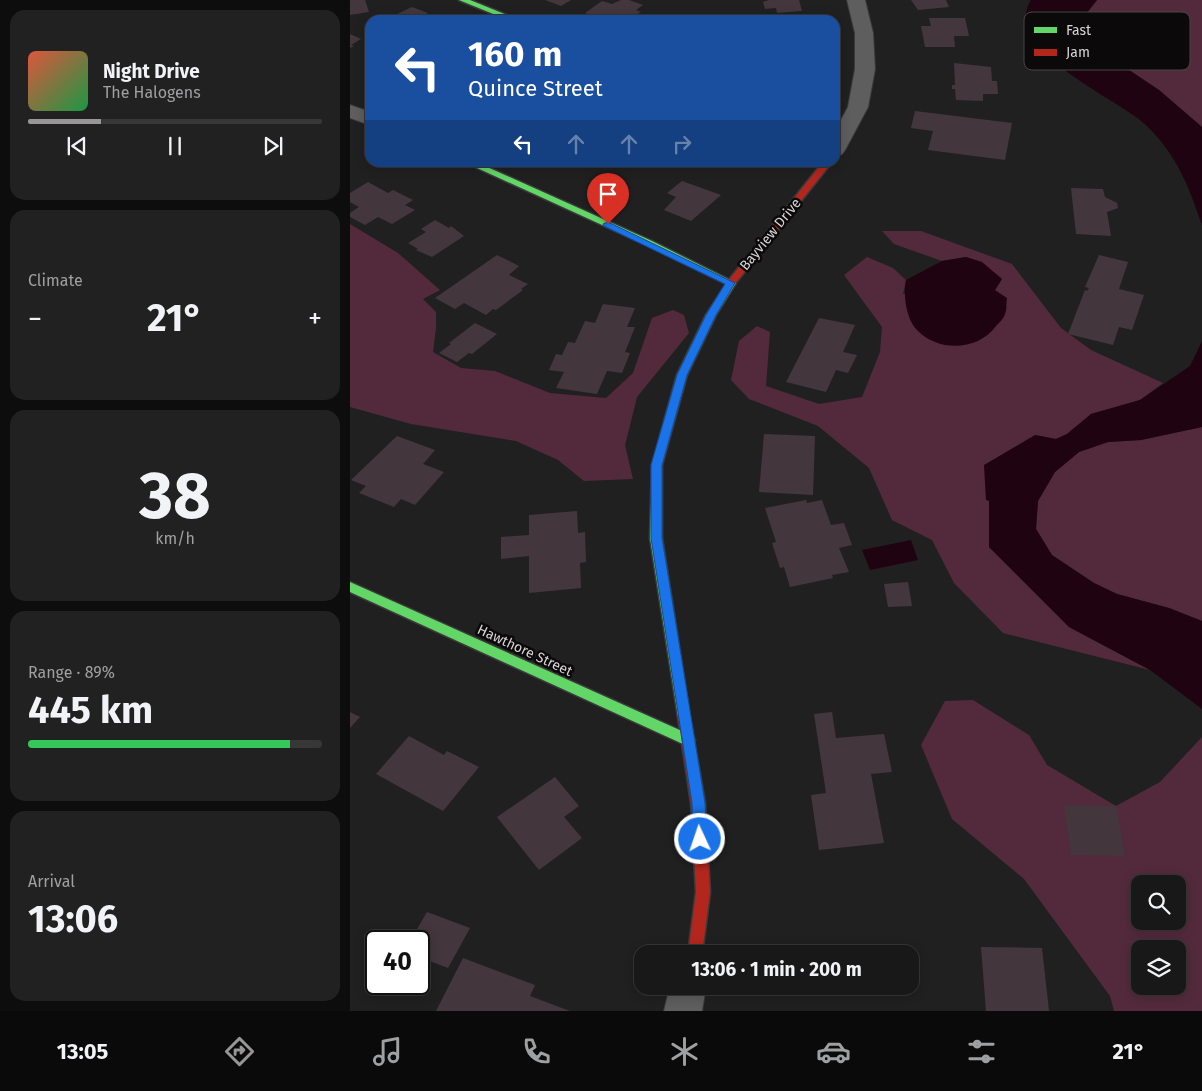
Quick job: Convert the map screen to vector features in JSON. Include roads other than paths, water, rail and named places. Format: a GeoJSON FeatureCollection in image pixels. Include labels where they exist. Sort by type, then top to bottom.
{"type":"FeatureCollection","features":[{"type":"Feature","properties":{"kind":"street"},"geometry":{"type":"LineString","coordinates":[[463,0],[502,15]]}},
{"type":"Feature","properties":{"kind":"street","name":"Bayview Drive"},"geometry":{"type":"LineString","coordinates":[[840,139],[858,107],[865,69],[864,33],[856,0]]}},
{"type":"Feature","properties":{"kind":"street"},"geometry":{"type":"LineString","coordinates":[[350,111],[365,117]]}},
{"type":"Feature","properties":{"kind":"street"},"geometry":{"type":"LineString","coordinates":[[479,167],[649,243],[730,283]]}},
{"type":"Feature","properties":{"kind":"street","name":"Bayview Drive"},"geometry":{"type":"LineString","coordinates":[[696,945],[703,892],[698,803],[656,538],[656,465],[682,375],[711,315],[730,283],[821,167]]}},
{"type":"Feature","properties":{"kind":"street","name":"Hawthore Street"},"geometry":{"type":"LineString","coordinates":[[350,587],[688,740]]}},
{"type":"Feature","properties":{"kind":"street"},"geometry":{"type":"LineString","coordinates":[[683,1011],[686,995]]}}]}
